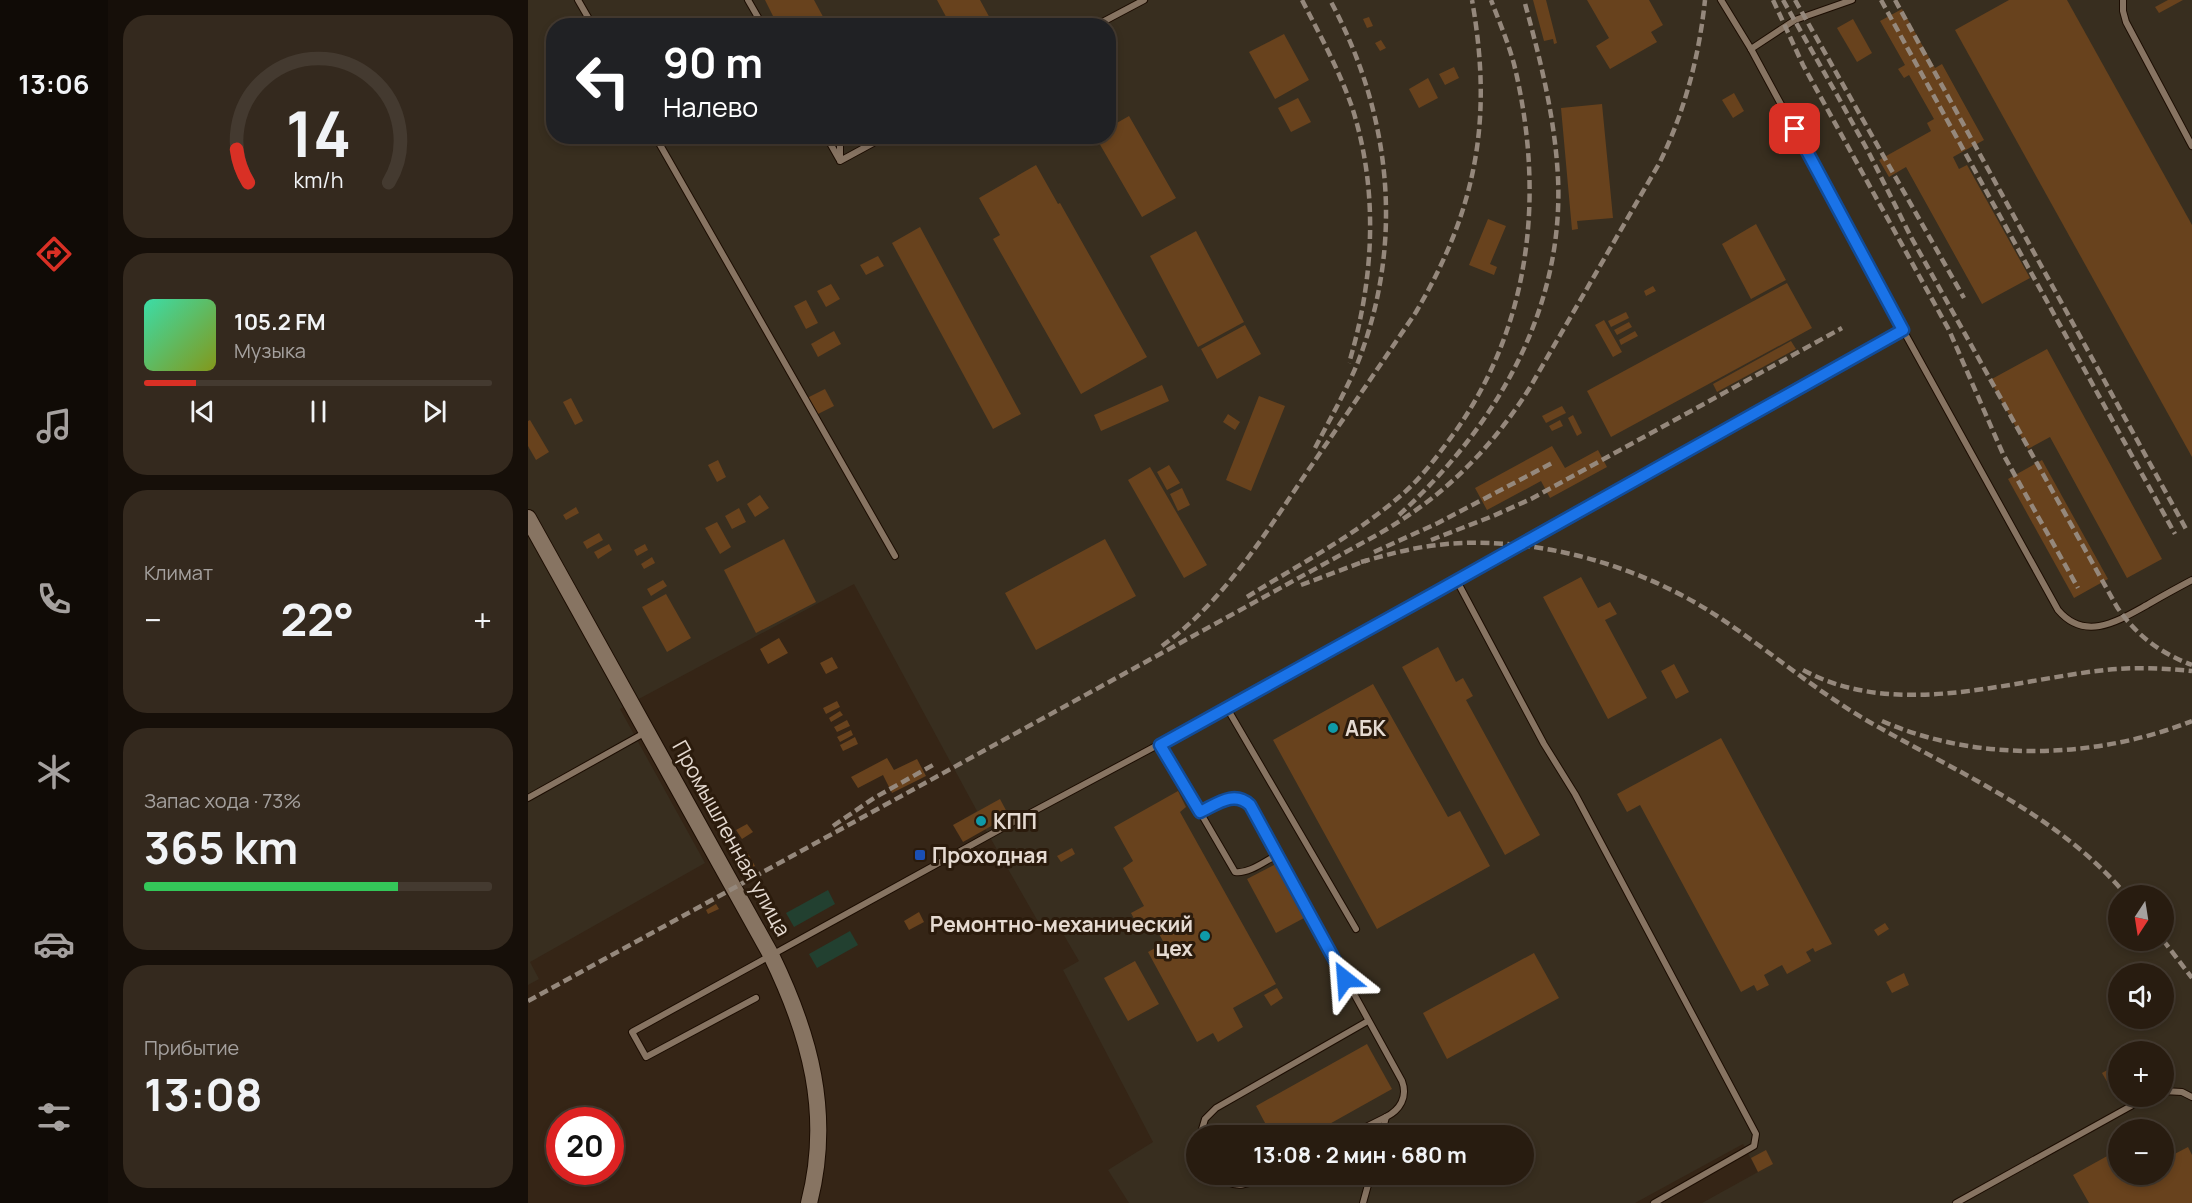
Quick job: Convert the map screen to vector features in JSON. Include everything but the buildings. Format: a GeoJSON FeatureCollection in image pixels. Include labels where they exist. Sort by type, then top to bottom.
{"type":"FeatureCollection","features":[{"type":"Feature","properties":{"kind":"street","name":"Промышленная улица"},"geometry":{"type":"LineString","coordinates":[[528,518],[771,956],[801,1024],[816,1082],[818,1110],[818,1151],[809,1203]]}},
{"type":"Feature","properties":{"kind":"lane"},"geometry":{"type":"LineString","coordinates":[[578,0],[588,18]]}},
{"type":"Feature","properties":{"kind":"lane"},"geometry":{"type":"LineString","coordinates":[[748,0],[758,18]]}},
{"type":"Feature","properties":{"kind":"lane"},"geometry":{"type":"LineString","coordinates":[[1124,0],[1128,8]]}},
{"type":"Feature","properties":{"kind":"lane"},"geometry":{"type":"LineString","coordinates":[[1110,18],[1144,0]]}},
{"type":"Feature","properties":{"kind":"lane"},"geometry":{"type":"LineString","coordinates":[[1721,0],[1751,49],[1903,330],[2062,615],[2077,624],[2105,626],[2192,580]]}},
{"type":"Feature","properties":{"kind":"lane"},"geometry":{"type":"LineString","coordinates":[[1751,49],[1795,20],[1852,0]]}},
{"type":"Feature","properties":{"kind":"lane"},"geometry":{"type":"LineString","coordinates":[[2123,0],[2126,22],[2192,147]]}},
{"type":"Feature","properties":{"kind":"lane"},"geometry":{"type":"LineString","coordinates":[[660,144],[895,556]]}},
{"type":"Feature","properties":{"kind":"lane"},"geometry":{"type":"LineString","coordinates":[[830,144],[840,161]]}},
{"type":"Feature","properties":{"kind":"lane"},"geometry":{"type":"LineString","coordinates":[[840,144],[840,161]]}},
{"type":"Feature","properties":{"kind":"lane"},"geometry":{"type":"LineString","coordinates":[[840,161],[871,144]]}},
{"type":"Feature","properties":{"kind":"lane"},"geometry":{"type":"LineString","coordinates":[[756,998],[646,1058],[632,1032],[1457,581],[1903,330]]}},
{"type":"Feature","properties":{"kind":"lane"},"geometry":{"type":"LineString","coordinates":[[1457,581],[1544,744],[1575,794],[1756,1134],[1754,1146],[1653,1203]]}},
{"type":"Feature","properties":{"kind":"lane"},"geometry":{"type":"LineString","coordinates":[[1227,708],[1356,929]]}},
{"type":"Feature","properties":{"kind":"lane"},"geometry":{"type":"LineString","coordinates":[[528,798],[647,731]]}},
{"type":"Feature","properties":{"kind":"lane"},"geometry":{"type":"LineString","coordinates":[[1160,745],[1235,872],[1249,870],[1277,855]]}},
{"type":"Feature","properties":{"kind":"lane"},"geometry":{"type":"LineString","coordinates":[[1200,812],[1233,798],[1242,799],[1250,805],[1404,1086],[1404,1098],[1400,1106],[1386,1117],[1370,1125]]}},
{"type":"Feature","properties":{"kind":"lane"},"geometry":{"type":"LineString","coordinates":[[1203,1125],[1205,1119],[1216,1108],[1368,1021]]}},
{"type":"Feature","properties":{"kind":"lane"},"geometry":{"type":"LineString","coordinates":[[2174,1092],[2182,1092],[2192,1097]]}},
{"type":"Feature","properties":{"kind":"lane"},"geometry":{"type":"LineString","coordinates":[[1956,1203],[2130,1107]]}},
{"type":"Feature","properties":{"kind":"lane"},"geometry":{"type":"LineString","coordinates":[[1384,1125],[1386,1117]]}},
{"type":"Feature","properties":{"kind":"lane"},"geometry":{"type":"LineString","coordinates":[[1363,1203],[1368,1185]]}},
{"type":"Feature","properties":{"kind":"shaded area"},"geometry":{"type":"Polygon","coordinates":[[[528,0],[2192,0],[2192,1203],[1702,1203],[1758,1172],[1743,1144],[1635,1203],[1129,1203],[1108,1170],[1153,1142],[1063,970],[1079,961],[1058,925],[1044,932],[983,825],[962,836],[955,824],[977,811],[854,584],[620,709],[705,863],[530,962],[539,979],[528,985],[528,0]]]}},
{"type":"Feature","properties":{"kind":"green space"},"geometry":{"type":"Polygon","coordinates":[[[828,890],[835,904],[794,927],[786,913],[828,890]]]}},
{"type":"Feature","properties":{"kind":"green space"},"geometry":{"type":"Polygon","coordinates":[[[850,931],[858,945],[817,968],[809,954],[850,931]]]}},
{"type":"Feature","properties":{"kind":"railway"},"geometry":{"type":"LineString","coordinates":[[1302,0],[1347,93],[1361,139],[1366,171],[1370,203],[1368,268],[1364,300],[1349,363]]}},
{"type":"Feature","properties":{"kind":"railway"},"geometry":{"type":"LineString","coordinates":[[1315,448],[1358,362],[1373,316],[1382,270],[1386,224],[1384,178],[1378,132],[1367,87],[1351,43],[1330,0]]}},
{"type":"Feature","properties":{"kind":"railway"},"geometry":{"type":"LineString","coordinates":[[1162,646],[1205,609],[1241,567],[1416,312],[1437,274],[1466,199],[1475,162],[1480,124],[1481,84],[1472,0]]}},
{"type":"Feature","properties":{"kind":"railway"},"geometry":{"type":"LineString","coordinates":[[1247,597],[1363,525],[1415,482],[1455,432],[1481,390],[1501,347],[1516,301],[1525,255],[1529,208],[1529,160],[1524,112],[1514,64],[1491,0]]}},
{"type":"Feature","properties":{"kind":"railway"},"geometry":{"type":"LineString","coordinates":[[1399,515],[1434,481],[1493,405],[1517,364],[1536,320],[1549,275],[1557,227],[1556,155],[1546,88],[1524,0]]}},
{"type":"Feature","properties":{"kind":"railway"},"geometry":{"type":"LineString","coordinates":[[528,1001],[1375,536],[1399,522],[1442,490],[1480,453],[1514,412],[1660,162],[1677,123],[1690,83],[1705,0]]}},
{"type":"Feature","properties":{"kind":"railway"},"geometry":{"type":"LineString","coordinates":[[1773,0],[1803,65],[1949,330],[2003,454],[2078,588]]}},
{"type":"Feature","properties":{"kind":"railway"},"geometry":{"type":"LineString","coordinates":[[1783,0],[1868,151],[1911,237],[2117,607],[2132,626],[2159,649],[2192,665]]}},
{"type":"Feature","properties":{"kind":"railway"},"geometry":{"type":"LineString","coordinates":[[1795,0],[1964,298]]}},
{"type":"Feature","properties":{"kind":"railway"},"geometry":{"type":"LineString","coordinates":[[1881,0],[2175,534]]}},
{"type":"Feature","properties":{"kind":"railway"},"geometry":{"type":"LineString","coordinates":[[1895,0],[2186,529]]}},
{"type":"Feature","properties":{"kind":"railway"},"geometry":{"type":"LineString","coordinates":[[1431,540],[1531,499],[1842,328]]}},
{"type":"Feature","properties":{"kind":"railway"},"geometry":{"type":"LineString","coordinates":[[1374,552],[1438,523],[1554,462]]}},
{"type":"Feature","properties":{"kind":"railway"},"geometry":{"type":"LineString","coordinates":[[1361,562],[1437,545],[1509,544],[1583,557],[1653,581],[1717,616],[1853,712],[1975,779],[2040,819],[2071,842],[2117,885]]}},
{"type":"Feature","properties":{"kind":"railway"},"geometry":{"type":"LineString","coordinates":[[1301,585],[1368,560]]}},
{"type":"Feature","properties":{"kind":"railway"},"geometry":{"type":"LineString","coordinates":[[1803,670],[1839,685],[1876,693],[1913,695],[1952,693],[2116,669],[2148,668],[2192,671]]}},
{"type":"Feature","properties":{"kind":"railway"},"geometry":{"type":"LineString","coordinates":[[1882,721],[1919,735],[1957,744],[2037,751],[2077,749],[2117,743],[2155,734],[2192,721]]}},
{"type":"Feature","properties":{"kind":"railway"},"geometry":{"type":"LineString","coordinates":[[833,826],[874,798],[933,765]]}},
{"type":"Feature","properties":{"kind":"railway"},"geometry":{"type":"LineString","coordinates":[[2171,951],[2192,978]]}},
{"type":"Feature","properties":{"kind":"place","name":"АБК"},"geometry":{"type":"Point","coordinates":[1333,728]}},
{"type":"Feature","properties":{"kind":"place","name":"КПП"},"geometry":{"type":"Point","coordinates":[981,821]}},
{"type":"Feature","properties":{"kind":"place","name":"Проходная"},"geometry":{"type":"Point","coordinates":[920,855]}},
{"type":"Feature","properties":{"kind":"place","name":"Ремонтно-механический цех"},"geometry":{"type":"Point","coordinates":[1205,936]}},
{"type":"Feature","properties":{"kind":"route"},"geometry":{"type":"LineString","coordinates":[[1345,979],[1250,805],[1242,799],[1233,798],[1200,812],[1160,745],[1903,330],[1795,129]]}}]}
